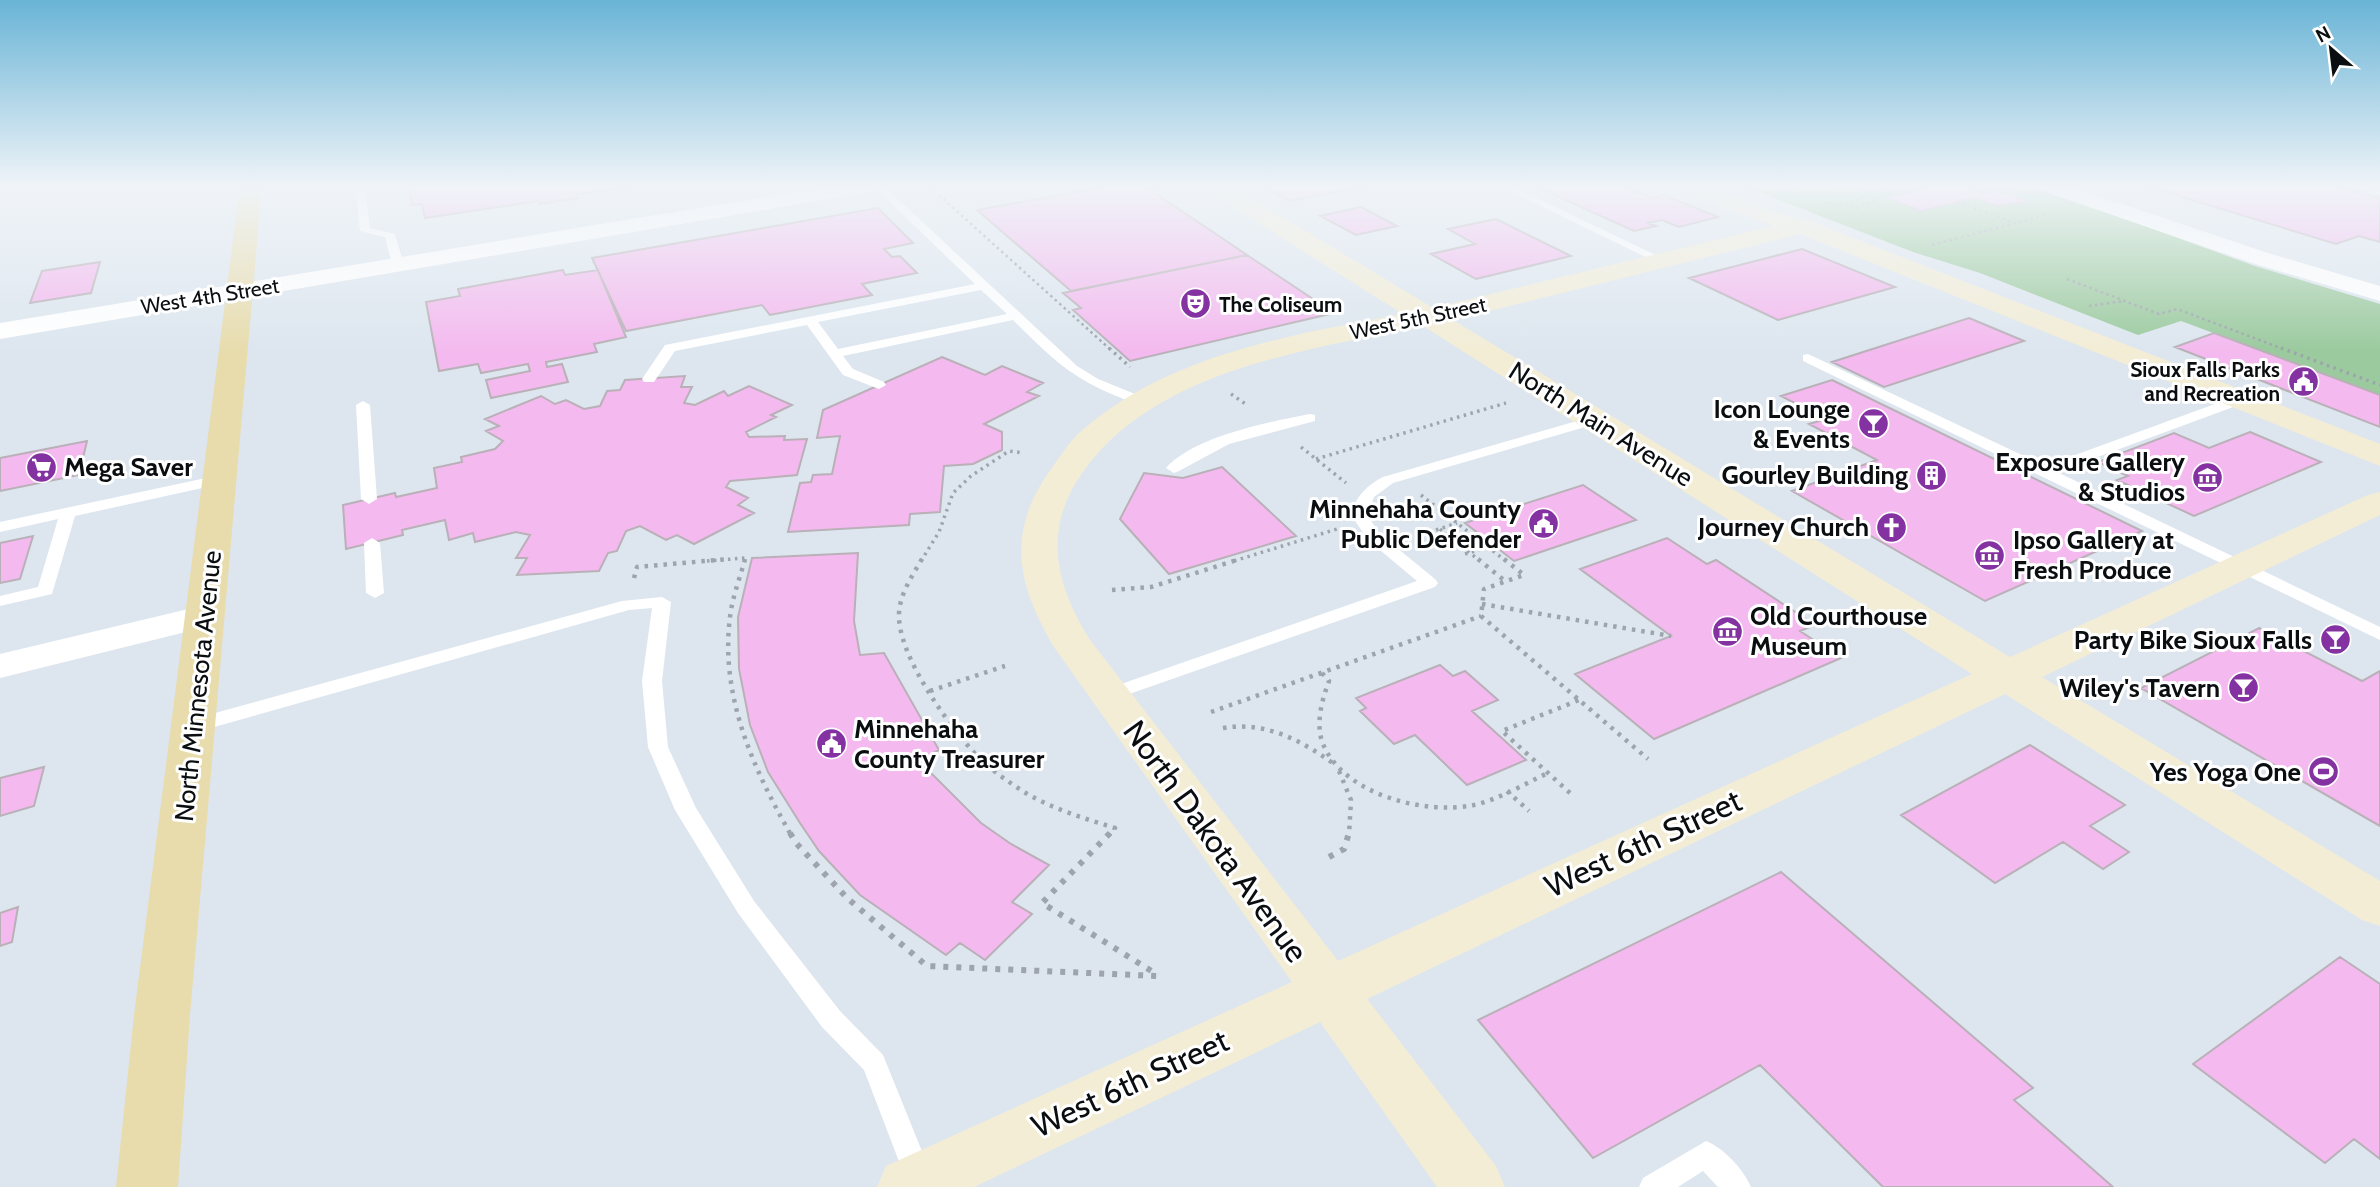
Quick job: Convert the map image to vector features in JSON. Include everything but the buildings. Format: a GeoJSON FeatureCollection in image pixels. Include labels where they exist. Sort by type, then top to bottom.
{"type":"FeatureCollection","features":[{"type":"Feature","properties":{"kind":"main road","name":"North Minnesota Avenue"},"geometry":{"type":"LineString","coordinates":[[147,1187],[245,240]]}},
{"type":"Feature","properties":{"kind":"street","name":"West 4th Street"},"geometry":{"type":"LineString","coordinates":[[0,331],[545,240]]}},
{"type":"Feature","properties":{"kind":"street","name":"North Main Avenue"},"geometry":{"type":"LineString","coordinates":[[1303,240],[2380,906]]}},
{"type":"Feature","properties":{"kind":"street","name":"West 5th Street"},"geometry":{"type":"LineString","coordinates":[[1064,470],[1140,388],[1164,388],[1237,360],[1662,261],[1728,240]]}},
{"type":"Feature","properties":{"kind":"street"},"geometry":{"type":"LineString","coordinates":[[1869,240],[2239,400],[2380,456]]}},
{"type":"Feature","properties":{"kind":"street"},"geometry":{"type":"LineString","coordinates":[[2208,240],[2380,294]]}},
{"type":"Feature","properties":{"kind":"street","name":"North Dakota Avenue"},"geometry":{"type":"LineString","coordinates":[[1064,470],[1050,496],[1041,524],[1038,548],[1041,579],[1053,612],[1108,695],[1474,1187]]}},
{"type":"Feature","properties":{"kind":"street","name":"West 6th Street"},"geometry":{"type":"LineString","coordinates":[[914,1184],[2380,502]]}},
{"type":"Feature","properties":{"kind":"street"},"geometry":{"type":"LineString","coordinates":[[0,666],[205,616]]}},
{"type":"Feature","properties":{"kind":"lane"},"geometry":{"type":"LineString","coordinates":[[392,240],[398,265]]}},
{"type":"Feature","properties":{"kind":"lane"},"geometry":{"type":"LineString","coordinates":[[935,240],[1072,369],[1093,382],[1140,388]]}},
{"type":"Feature","properties":{"kind":"lane"},"geometry":{"type":"LineString","coordinates":[[1619,240],[1662,261]]}},
{"type":"Feature","properties":{"kind":"lane"},"geometry":{"type":"LineString","coordinates":[[649,379],[670,348],[984,286]]}},
{"type":"Feature","properties":{"kind":"lane"},"geometry":{"type":"LineString","coordinates":[[835,354],[1016,316]]}},
{"type":"Feature","properties":{"kind":"lane"},"geometry":{"type":"LineString","coordinates":[[810,320],[848,372],[878,385]]}},
{"type":"Feature","properties":{"kind":"lane"},"geometry":{"type":"LineString","coordinates":[[1808,358],[2380,634]]}},
{"type":"Feature","properties":{"kind":"lane"},"geometry":{"type":"LineString","coordinates":[[2044,472],[2239,400]]}},
{"type":"Feature","properties":{"kind":"lane"},"geometry":{"type":"LineString","coordinates":[[363,405],[369,499]]}},
{"type":"Feature","properties":{"kind":"lane"},"geometry":{"type":"LineString","coordinates":[[1174,468],[1196,453],[1230,436],[1310,418]]}},
{"type":"Feature","properties":{"kind":"lane"},"geometry":{"type":"LineString","coordinates":[[1108,695],[1429,583],[1374,537],[1359,515],[1362,501],[1372,488],[1399,477],[1594,420]]}},
{"type":"Feature","properties":{"kind":"lane"},"geometry":{"type":"LineString","coordinates":[[0,527],[220,481]]}},
{"type":"Feature","properties":{"kind":"lane"},"geometry":{"type":"LineString","coordinates":[[0,601],[47,590],[68,513]]}},
{"type":"Feature","properties":{"kind":"lane"},"geometry":{"type":"LineString","coordinates":[[372,543],[375,593]]}},
{"type":"Feature","properties":{"kind":"lane"},"geometry":{"type":"LineString","coordinates":[[193,726],[628,605],[662,602],[652,681],[658,747],[687,810],[746,907],[831,1019],[874,1063],[914,1184]]}},
{"type":"Feature","properties":{"kind":"lane"},"geometry":{"type":"LineString","coordinates":[[1654,1187],[1706,1154],[1737,1187]]}},
{"type":"Feature","properties":{"kind":"path"},"geometry":{"type":"LineString","coordinates":[[986,240],[1140,388]]}},
{"type":"Feature","properties":{"kind":"path"},"geometry":{"type":"LineString","coordinates":[[1922,247],[1948,240]]}},
{"type":"Feature","properties":{"kind":"path"},"geometry":{"type":"LineString","coordinates":[[2067,279],[2159,314],[2177,309],[2380,385]]}},
{"type":"Feature","properties":{"kind":"path"},"geometry":{"type":"LineString","coordinates":[[1316,459],[1506,402]]}},
{"type":"Feature","properties":{"kind":"path"},"geometry":{"type":"LineString","coordinates":[[628,605],[637,567],[745,558],[730,615],[729,659],[739,726],[762,784],[796,843],[847,898],[928,966],[1158,976],[1042,903],[1115,828],[1065,813],[1031,797],[991,770],[963,743],[905,646],[901,604],[914,575],[942,527],[954,492],[1009,452],[1024,453]]}},
{"type":"Feature","properties":{"kind":"path"},"geometry":{"type":"LineString","coordinates":[[1399,477],[1524,575],[1483,589],[1481,616]]}},
{"type":"Feature","properties":{"kind":"path"},"geometry":{"type":"LineString","coordinates":[[1112,590],[1151,587],[1363,521]]}},
{"type":"Feature","properties":{"kind":"path"},"geometry":{"type":"LineString","coordinates":[[1457,523],[1438,529],[1506,582]]}},
{"type":"Feature","properties":{"kind":"path"},"geometry":{"type":"LineString","coordinates":[[1467,553],[1488,547]]}},
{"type":"Feature","properties":{"kind":"path"},"geometry":{"type":"LineString","coordinates":[[1482,604],[1671,636]]}},
{"type":"Feature","properties":{"kind":"path"},"geometry":{"type":"LineString","coordinates":[[1211,712],[1481,616]]}},
{"type":"Feature","properties":{"kind":"path"},"geometry":{"type":"LineString","coordinates":[[1481,616],[1648,759]]}},
{"type":"Feature","properties":{"kind":"path"},"geometry":{"type":"LineString","coordinates":[[930,691],[1005,666]]}},
{"type":"Feature","properties":{"kind":"path"},"geometry":{"type":"LineString","coordinates":[[1322,673],[1329,681],[1320,722],[1323,745],[1347,783],[1354,817],[1344,849],[1329,857]]}},
{"type":"Feature","properties":{"kind":"path"},"geometry":{"type":"LineString","coordinates":[[1570,793],[1502,731],[1579,700]]}},
{"type":"Feature","properties":{"kind":"path"},"geometry":{"type":"LineString","coordinates":[[1223,728],[1247,726],[1270,731],[1316,750],[1352,779],[1373,790],[1424,805],[1448,808],[1474,805],[1548,773]]}},
{"type":"Feature","properties":{"kind":"path"},"geometry":{"type":"LineString","coordinates":[[1507,791],[1529,811]]}},
{"type":"Feature","properties":{"kind":"green space"},"geometry":{"type":"Polygon","coordinates":[[[1883,240],[2184,240],[2255,266],[2380,304],[2380,395],[2181,321],[2138,335],[1980,273],[1883,240]]]}},
{"type":"Feature","properties":{"kind":"place","name":"The Coliseum"},"geometry":{"type":"Point","coordinates":[1196,304]}},
{"type":"Feature","properties":{"kind":"place","name":"Sioux Falls Parks and Recreation"},"geometry":{"type":"Point","coordinates":[2303,381]}},
{"type":"Feature","properties":{"kind":"place","name":"Icon Lounge & Events"},"geometry":{"type":"Point","coordinates":[1873,424]}},
{"type":"Feature","properties":{"kind":"place","name":"Mega Saver"},"geometry":{"type":"Point","coordinates":[41,467]}},
{"type":"Feature","properties":{"kind":"place","name":"Gourley Building"},"geometry":{"type":"Point","coordinates":[1931,475]}},
{"type":"Feature","properties":{"kind":"place","name":"Exposure Gallery & Studios"},"geometry":{"type":"Point","coordinates":[2208,477]}},
{"type":"Feature","properties":{"kind":"place","name":"Minnehaha County Public Defender"},"geometry":{"type":"Point","coordinates":[1544,524]}},
{"type":"Feature","properties":{"kind":"place","name":"Journey Church"},"geometry":{"type":"Point","coordinates":[1892,527]}},
{"type":"Feature","properties":{"kind":"place","name":"Ipso Gallery at Fresh Produce"},"geometry":{"type":"Point","coordinates":[1990,555]}},
{"type":"Feature","properties":{"kind":"place","name":"Old Courthouse Museum"},"geometry":{"type":"Point","coordinates":[1727,631]}},
{"type":"Feature","properties":{"kind":"place","name":"Party Bike Sioux Falls"},"geometry":{"type":"Point","coordinates":[2335,640]}},
{"type":"Feature","properties":{"kind":"place","name":"Wiley's Tavern"},"geometry":{"type":"Point","coordinates":[2243,688]}},
{"type":"Feature","properties":{"kind":"place","name":"Minnehaha County Treasurer"},"geometry":{"type":"Point","coordinates":[831,744]}},
{"type":"Feature","properties":{"kind":"place","name":"Yes Yoga One"},"geometry":{"type":"Point","coordinates":[2324,772]}}]}
